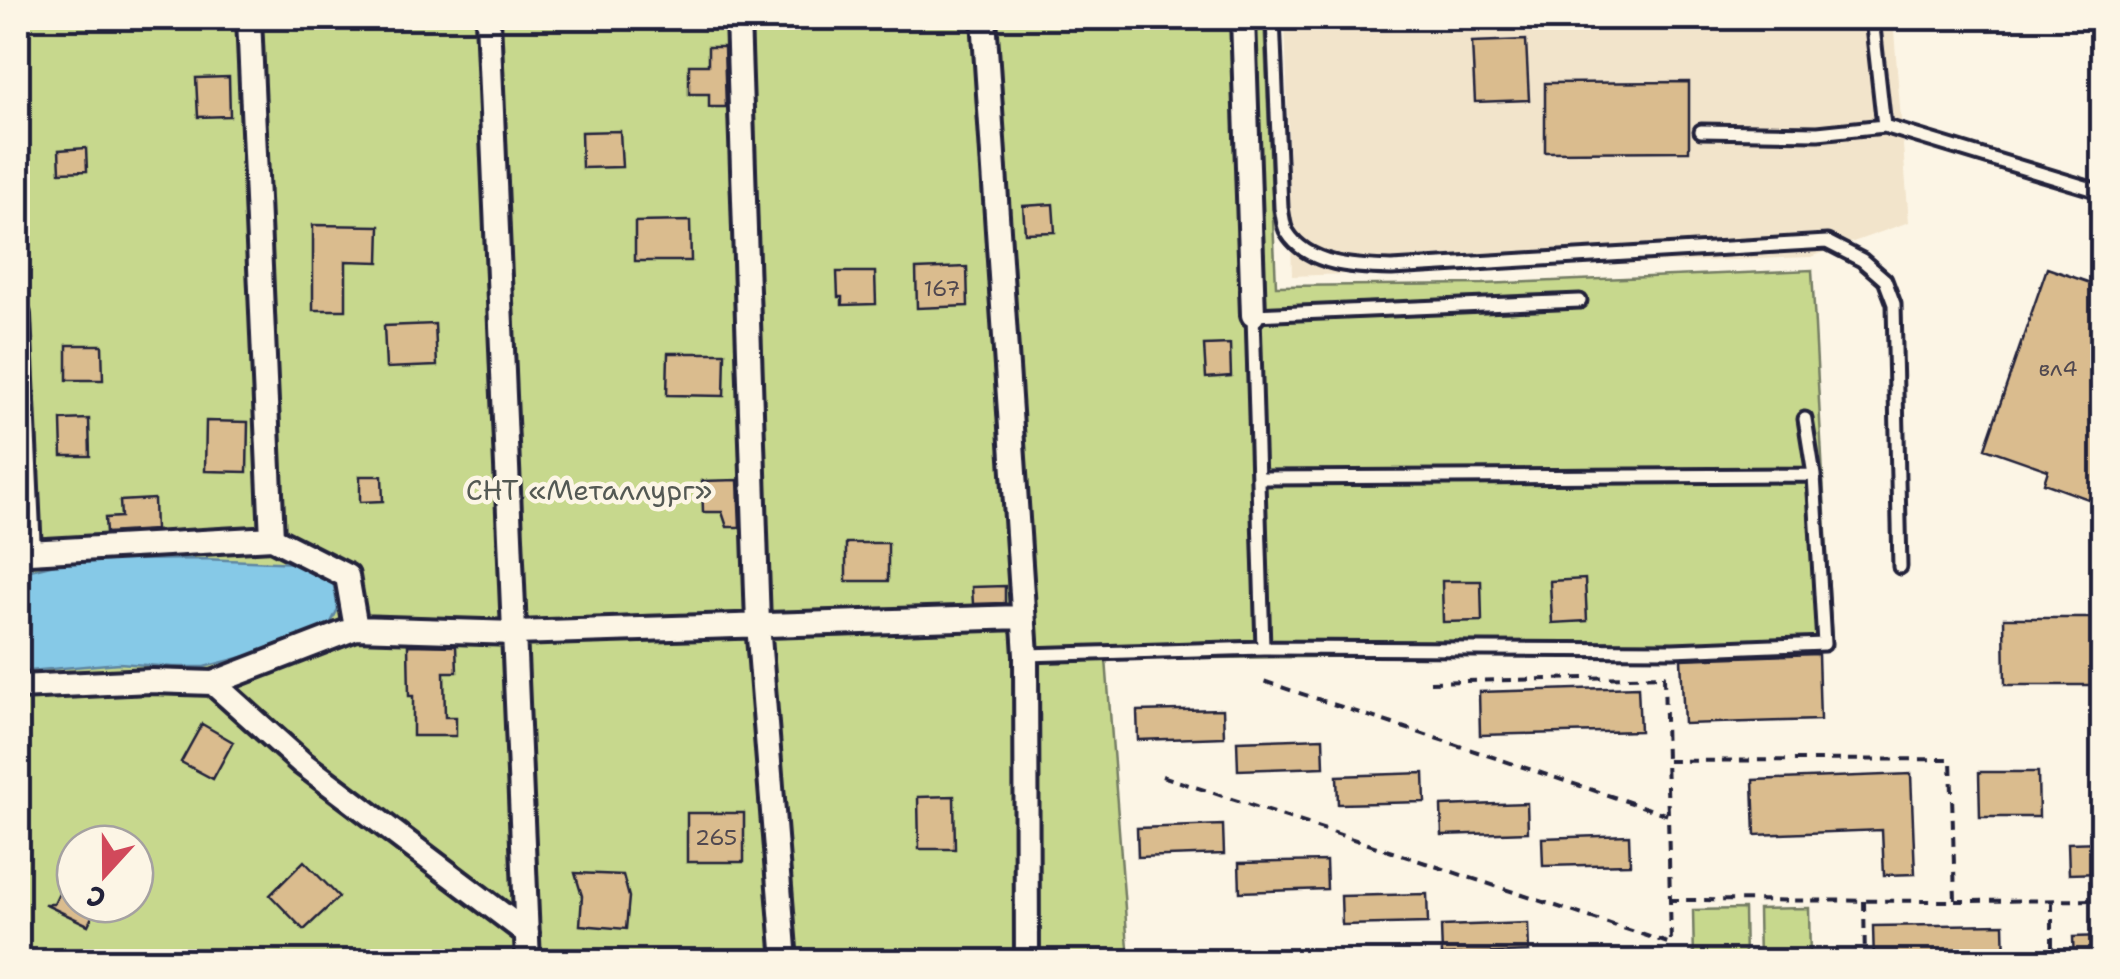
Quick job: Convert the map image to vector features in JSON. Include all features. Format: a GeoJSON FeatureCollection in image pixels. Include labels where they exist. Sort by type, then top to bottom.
{"type":"FeatureCollection","features":[{"type":"Feature","properties":{"kind":"street"},"geometry":{"type":"LineString","coordinates":[[250,18],[272,538]]}},
{"type":"Feature","properties":{"kind":"street"},"geometry":{"type":"LineString","coordinates":[[488,18],[528,962]]}},
{"type":"Feature","properties":{"kind":"street"},"geometry":{"type":"LineString","coordinates":[[738,18],[758,624],[785,962]]}},
{"type":"Feature","properties":{"kind":"street"},"geometry":{"type":"LineString","coordinates":[[984,18],[1026,655],[1026,962]]}},
{"type":"Feature","properties":{"kind":"street"},"geometry":{"type":"LineString","coordinates":[[1243,18],[1253,316]]}},
{"type":"Feature","properties":{"kind":"street"},"geometry":{"type":"LineString","coordinates":[[18,315],[23,554],[272,538],[348,576],[356,628]]}},
{"type":"Feature","properties":{"kind":"street"},"geometry":{"type":"LineString","coordinates":[[18,687],[151,681],[213,683],[356,628],[515,634],[1022,616]]}},
{"type":"Feature","properties":{"kind":"street"},"geometry":{"type":"LineString","coordinates":[[213,683],[302,763],[527,933]]}},
{"type":"Feature","properties":{"kind":"lane"},"geometry":{"type":"LineString","coordinates":[[1274,18],[1281,208],[1286,231],[1302,248],[1338,266],[1392,268],[1828,242],[1862,260],[1885,280],[1894,304],[1900,567]]}},
{"type":"Feature","properties":{"kind":"lane"},"geometry":{"type":"LineString","coordinates":[[1872,18],[1884,126]]}},
{"type":"Feature","properties":{"kind":"lane"},"geometry":{"type":"LineString","coordinates":[[1701,131],[1818,134],[1884,126],[2102,192]]}},
{"type":"Feature","properties":{"kind":"lane"},"geometry":{"type":"LineString","coordinates":[[1263,648],[1253,316],[1580,301]]}},
{"type":"Feature","properties":{"kind":"lane"},"geometry":{"type":"LineString","coordinates":[[1026,655],[1263,648],[1673,650],[1824,644],[1814,475],[1805,418]]}},
{"type":"Feature","properties":{"kind":"lane"},"geometry":{"type":"LineString","coordinates":[[1260,478],[1814,475]]}},
{"type":"Feature","properties":{"kind":"path"},"geometry":{"type":"LineString","coordinates":[[1162,776],[1671,944],[1664,676],[1430,682]]}},
{"type":"Feature","properties":{"kind":"path"},"geometry":{"type":"LineString","coordinates":[[1263,681],[1668,815]]}},
{"type":"Feature","properties":{"kind":"path"},"geometry":{"type":"LineString","coordinates":[[1666,761],[1951,759],[1955,901]]}},
{"type":"Feature","properties":{"kind":"path"},"geometry":{"type":"LineString","coordinates":[[1670,900],[2102,900]]}},
{"type":"Feature","properties":{"kind":"path"},"geometry":{"type":"LineString","coordinates":[[1864,901],[1866,962]]}},
{"type":"Feature","properties":{"kind":"path"},"geometry":{"type":"LineString","coordinates":[[2052,901],[2052,962]]}},
{"type":"Feature","properties":{"kind":"shaded area"},"geometry":{"type":"Polygon","coordinates":[[[1285,18],[1893,18],[1909,222],[1811,257],[1292,276],[1285,18]]]}},
{"type":"Feature","properties":{"kind":"green space","name":"СНТ «Металлург»"},"geometry":{"type":"Polygon","coordinates":[[[18,18],[1264,18],[1276,286],[1483,284],[1812,270],[1832,646],[1677,653],[1106,659],[1129,961],[18,961],[18,18]]]}},
{"type":"Feature","properties":{"kind":"green space"},"geometry":{"type":"Polygon","coordinates":[[[1809,908],[1810,961],[1759,961],[1758,909],[1809,908]]]}},
{"type":"Feature","properties":{"kind":"green space"},"geometry":{"type":"Polygon","coordinates":[[[1744,909],[1745,961],[1694,961],[1693,910],[1744,909]]]}},
{"type":"Feature","properties":{"kind":"water"},"geometry":{"type":"Polygon","coordinates":[[[83,557],[300,563],[333,581],[338,609],[327,630],[298,643],[204,667],[119,663],[18,672],[18,573],[83,557]]]}},
{"type":"Feature","properties":{"kind":"building"},"geometry":{"type":"Polygon","coordinates":[[[1526,40],[1529,100],[1475,102],[1472,42],[1526,40]]]}},
{"type":"Feature","properties":{"kind":"building"},"geometry":{"type":"Polygon","coordinates":[[[708,47],[724,47],[726,107],[709,107],[709,94],[689,94],[689,65],[708,65],[708,47]]]}},
{"type":"Feature","properties":{"kind":"building"},"geometry":{"type":"Polygon","coordinates":[[[229,77],[230,116],[198,117],[196,78],[229,77]]]}},
{"type":"Feature","properties":{"kind":"building"},"geometry":{"type":"Polygon","coordinates":[[[1689,82],[1689,151],[1545,152],[1545,83],[1689,82]]]}},
{"type":"Feature","properties":{"kind":"building"},"geometry":{"type":"Polygon","coordinates":[[[620,131],[622,167],[582,168],[581,132],[620,131]]]}},
{"type":"Feature","properties":{"kind":"building"},"geometry":{"type":"Polygon","coordinates":[[[86,148],[87,171],[60,172],[59,150],[86,148]]]}},
{"type":"Feature","properties":{"kind":"building"},"geometry":{"type":"Polygon","coordinates":[[[1053,204],[1055,232],[1025,233],[1023,206],[1053,204]]]}},
{"type":"Feature","properties":{"kind":"building"},"geometry":{"type":"Polygon","coordinates":[[[690,221],[691,261],[635,261],[635,222],[690,221]]]}},
{"type":"Feature","properties":{"kind":"building"},"geometry":{"type":"Polygon","coordinates":[[[313,225],[380,226],[379,262],[346,261],[346,310],[313,310],[313,225]]]}},
{"type":"Feature","properties":{"kind":"building"},"geometry":{"type":"Polygon","coordinates":[[[967,267],[968,306],[917,308],[916,269],[967,267]]]}},
{"type":"Feature","properties":{"kind":"building"},"geometry":{"type":"Polygon","coordinates":[[[2047,268],[2102,287],[2102,504],[2044,483],[2048,470],[1985,448],[2047,268]]]}},
{"type":"Feature","properties":{"kind":"building"},"geometry":{"type":"Polygon","coordinates":[[[837,272],[875,272],[876,304],[842,305],[837,272]]]}},
{"type":"Feature","properties":{"kind":"building"},"geometry":{"type":"Polygon","coordinates":[[[435,324],[437,366],[386,368],[384,326],[435,324]]]}},
{"type":"Feature","properties":{"kind":"building"},"geometry":{"type":"Polygon","coordinates":[[[1230,344],[1231,376],[1206,378],[1204,345],[1230,344]]]}},
{"type":"Feature","properties":{"kind":"building"},"geometry":{"type":"Polygon","coordinates":[[[67,345],[102,345],[103,380],[67,380],[67,345]]]}},
{"type":"Feature","properties":{"kind":"building"},"geometry":{"type":"Polygon","coordinates":[[[668,353],[725,353],[724,396],[667,395],[668,353]]]}},
{"type":"Feature","properties":{"kind":"building"},"geometry":{"type":"Polygon","coordinates":[[[89,419],[90,456],[62,456],[61,420],[89,419]]]}},
{"type":"Feature","properties":{"kind":"building"},"geometry":{"type":"Polygon","coordinates":[[[206,421],[248,422],[247,472],[205,471],[206,421]]]}},
{"type":"Feature","properties":{"kind":"building"},"geometry":{"type":"Polygon","coordinates":[[[360,476],[382,476],[383,501],[360,502],[360,476]]]}},
{"type":"Feature","properties":{"kind":"building"},"geometry":{"type":"Polygon","coordinates":[[[738,480],[740,527],[727,527],[722,512],[703,512],[702,481],[738,480]]]}},
{"type":"Feature","properties":{"kind":"building"},"geometry":{"type":"Polygon","coordinates":[[[154,499],[155,530],[106,533],[105,518],[121,517],[120,501],[154,499]]]}},
{"type":"Feature","properties":{"kind":"building"},"geometry":{"type":"Polygon","coordinates":[[[846,543],[888,543],[888,581],[846,581],[846,543]]]}},
{"type":"Feature","properties":{"kind":"building"},"geometry":{"type":"Polygon","coordinates":[[[1585,579],[1587,621],[1552,623],[1550,581],[1585,579]]]}},
{"type":"Feature","properties":{"kind":"building"},"geometry":{"type":"Polygon","coordinates":[[[1442,581],[1481,581],[1482,621],[1443,622],[1442,581]]]}},
{"type":"Feature","properties":{"kind":"building"},"geometry":{"type":"Polygon","coordinates":[[[1005,586],[1005,603],[973,604],[972,587],[1005,586]]]}},
{"type":"Feature","properties":{"kind":"building"},"geometry":{"type":"Polygon","coordinates":[[[2004,618],[2102,618],[2102,685],[2005,685],[2004,618]]]}},
{"type":"Feature","properties":{"kind":"building"},"geometry":{"type":"Polygon","coordinates":[[[408,645],[456,646],[457,672],[444,672],[445,717],[456,717],[456,736],[413,736],[408,645]]]}},
{"type":"Feature","properties":{"kind":"building"},"geometry":{"type":"Polygon","coordinates":[[[1818,654],[1820,720],[1684,724],[1681,659],[1818,654]]]}},
{"type":"Feature","properties":{"kind":"building"},"geometry":{"type":"Polygon","coordinates":[[[1638,687],[1640,731],[1480,735],[1479,692],[1638,687]]]}},
{"type":"Feature","properties":{"kind":"building"},"geometry":{"type":"Polygon","coordinates":[[[1223,709],[1224,737],[1138,740],[1137,711],[1223,709]]]}},
{"type":"Feature","properties":{"kind":"building"},"geometry":{"type":"Polygon","coordinates":[[[202,724],[233,742],[213,779],[181,762],[202,724]]]}},
{"type":"Feature","properties":{"kind":"building"},"geometry":{"type":"Polygon","coordinates":[[[1323,738],[1324,767],[1238,770],[1237,741],[1323,738]]]}},
{"type":"Feature","properties":{"kind":"building"},"geometry":{"type":"Polygon","coordinates":[[[1979,772],[2038,772],[2039,817],[1980,817],[1979,772]]]}},
{"type":"Feature","properties":{"kind":"building"},"geometry":{"type":"Polygon","coordinates":[[[1424,773],[1425,802],[1338,804],[1337,776],[1424,773]]]}},
{"type":"Feature","properties":{"kind":"building"},"geometry":{"type":"Polygon","coordinates":[[[1911,774],[1915,874],[1884,875],[1882,830],[1755,835],[1753,780],[1911,774]]]}},
{"type":"Feature","properties":{"kind":"building"},"geometry":{"type":"Polygon","coordinates":[[[954,796],[955,849],[919,849],[918,797],[954,796]]]}},
{"type":"Feature","properties":{"kind":"building"},"geometry":{"type":"Polygon","coordinates":[[[1527,803],[1528,832],[1442,835],[1441,806],[1527,803]]]}},
{"type":"Feature","properties":{"kind":"building"},"geometry":{"type":"Polygon","coordinates":[[[687,813],[744,813],[744,862],[687,862],[687,813]]]}},
{"type":"Feature","properties":{"kind":"building"},"geometry":{"type":"Polygon","coordinates":[[[1223,825],[1224,854],[1138,857],[1137,828],[1223,825]]]}},
{"type":"Feature","properties":{"kind":"building"},"geometry":{"type":"Polygon","coordinates":[[[1629,835],[1630,864],[1543,866],[1542,838],[1629,835]]]}},
{"type":"Feature","properties":{"kind":"building"},"geometry":{"type":"Polygon","coordinates":[[[2102,842],[2102,873],[2069,874],[2068,843],[2102,842]]]}},
{"type":"Feature","properties":{"kind":"building"},"geometry":{"type":"Polygon","coordinates":[[[304,861],[339,897],[304,930],[270,895],[304,861]]]}},
{"type":"Feature","properties":{"kind":"building"},"geometry":{"type":"Polygon","coordinates":[[[1326,861],[1327,889],[1240,892],[1239,863],[1326,861]]]}},
{"type":"Feature","properties":{"kind":"building"},"geometry":{"type":"Polygon","coordinates":[[[575,873],[623,875],[629,897],[626,929],[580,925],[582,896],[575,873]]]}},
{"type":"Feature","properties":{"kind":"building"},"geometry":{"type":"Polygon","coordinates":[[[1427,894],[1428,923],[1342,925],[1341,896],[1427,894]]]}},
{"type":"Feature","properties":{"kind":"building"},"geometry":{"type":"Polygon","coordinates":[[[1528,923],[1529,952],[1442,955],[1441,926],[1528,923]]]}},
{"type":"Feature","properties":{"kind":"building"},"geometry":{"type":"Polygon","coordinates":[[[2004,924],[2005,962],[1874,962],[1873,926],[2004,924]]]}},
{"type":"Feature","properties":{"kind":"building"},"geometry":{"type":"Polygon","coordinates":[[[2102,936],[2102,962],[2074,962],[2073,937],[2102,936]]]}}]}
